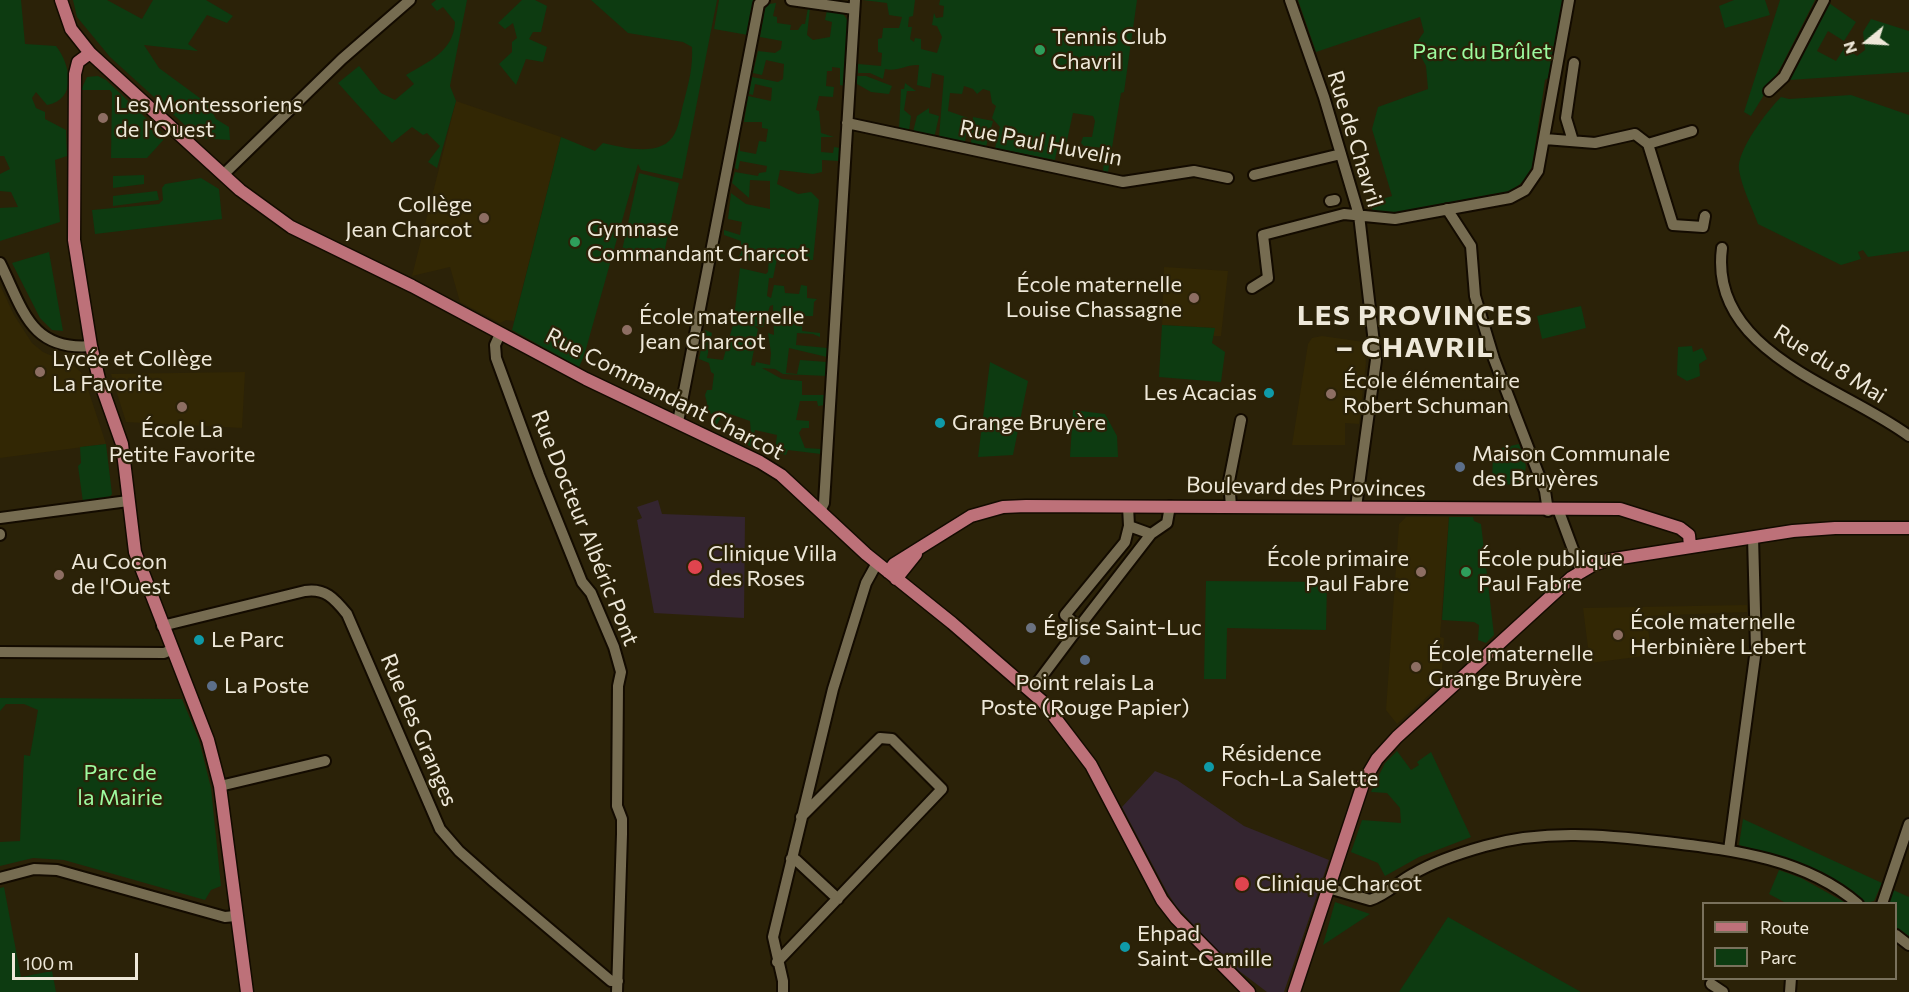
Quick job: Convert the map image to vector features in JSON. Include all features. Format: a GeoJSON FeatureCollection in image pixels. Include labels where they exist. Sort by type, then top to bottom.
{"type":"FeatureCollection","features":[{"type":"Feature","properties":{"kind":"main road","name":"Rue Commandant Charcot"},"geometry":{"type":"LineString","coordinates":[[61,0],[67,21],[90,53],[240,190],[291,227],[412,286],[586,379],[767,466],[821,509],[862,550],[1031,691],[1054,714],[1091,765],[1162,900],[1176,918],[1249,992]]}},
{"type":"Feature","properties":{"kind":"main road"},"geometry":{"type":"LineString","coordinates":[[90,53],[78,62],[75,74],[73,148],[74,240],[91,346],[99,379],[122,444],[135,552],[171,650],[208,740],[220,786],[235,916],[247,992]]}},
{"type":"Feature","properties":{"kind":"main road","name":"Boulevard des Provinces"},"geometry":{"type":"LineString","coordinates":[[892,575],[894,564],[918,551],[956,524],[987,510],[1026,506],[1620,509],[1680,528],[1689,535],[1690,546]]}},
{"type":"Feature","properties":{"kind":"main road"},"geometry":{"type":"LineString","coordinates":[[1294,992],[1358,797],[1377,759],[1544,602],[1581,571],[1608,560],[1753,537],[1835,528],[1909,528]]}},
{"type":"Feature","properties":{"kind":"main road","name":"Boulevard des Provinces"},"geometry":{"type":"LineString","coordinates":[[862,550],[882,558],[918,551]]}},
{"type":"Feature","properties":{"kind":"street"},"geometry":{"type":"LineString","coordinates":[[224,174],[342,59],[410,0]]}},
{"type":"Feature","properties":{"kind":"street"},"geometry":{"type":"LineString","coordinates":[[678,422],[759,4],[764,0]]}},
{"type":"Feature","properties":{"kind":"street"},"geometry":{"type":"LineString","coordinates":[[791,0],[855,5],[825,493],[821,509]]}},
{"type":"Feature","properties":{"kind":"street","name":"Rue de Chavril"},"geometry":{"type":"LineString","coordinates":[[1290,0],[1359,215],[1376,360],[1356,507]]}},
{"type":"Feature","properties":{"kind":"street"},"geometry":{"type":"LineString","coordinates":[[1252,288],[1268,278],[1263,235],[1344,214],[1387,220],[1510,198],[1525,190],[1538,171],[1569,0]]}},
{"type":"Feature","properties":{"kind":"street"},"geometry":{"type":"LineString","coordinates":[[1769,91],[1784,77],[1824,0]]}},
{"type":"Feature","properties":{"kind":"street"},"geometry":{"type":"LineString","coordinates":[[1573,141],[1566,118],[1574,63]]}},
{"type":"Feature","properties":{"kind":"street","name":"Rue Paul Huvelin"},"geometry":{"type":"LineString","coordinates":[[847,123],[1123,182],[1194,171],[1228,178]]}},
{"type":"Feature","properties":{"kind":"street"},"geometry":{"type":"LineString","coordinates":[[1648,144],[1692,131]]}},
{"type":"Feature","properties":{"kind":"street"},"geometry":{"type":"LineString","coordinates":[[1545,139],[1595,143],[1635,134],[1648,144],[1673,225],[1703,227],[1705,216]]}},
{"type":"Feature","properties":{"kind":"street"},"geometry":{"type":"LineString","coordinates":[[1254,175],[1341,154]]}},
{"type":"Feature","properties":{"kind":"street"},"geometry":{"type":"LineString","coordinates":[[1447,209],[1471,246],[1475,296],[1487,335],[1545,491],[1581,571]]}},
{"type":"Feature","properties":{"kind":"street","name":"Rue du 8 Mai"},"geometry":{"type":"LineString","coordinates":[[1722,248],[1719,266],[1724,288],[1738,316],[1757,341],[1810,379],[1909,436]]}},
{"type":"Feature","properties":{"kind":"street"},"geometry":{"type":"LineString","coordinates":[[0,263],[39,334],[59,345],[91,346]]}},
{"type":"Feature","properties":{"kind":"street","name":"Rue Docteur Albéric Pont"},"geometry":{"type":"LineString","coordinates":[[500,334],[495,345],[496,358],[528,447],[582,582],[591,593],[614,647],[621,672],[618,686],[617,806],[622,819],[622,834],[617,987]]}},
{"type":"Feature","properties":{"kind":"street"},"geometry":{"type":"LineString","coordinates":[[1231,492],[1247,422],[1241,420],[1229,481],[1231,506]]}},
{"type":"Feature","properties":{"kind":"street"},"geometry":{"type":"LineString","coordinates":[[0,518],[128,501]]}},
{"type":"Feature","properties":{"kind":"street"},"geometry":{"type":"LineString","coordinates":[[1079,627],[1065,615],[1127,539],[1128,506]]}},
{"type":"Feature","properties":{"kind":"street"},"geometry":{"type":"LineString","coordinates":[[1031,691],[1151,534],[1167,523],[1170,506]]}},
{"type":"Feature","properties":{"kind":"street"},"geometry":{"type":"LineString","coordinates":[[1129,526],[1151,534]]}},
{"type":"Feature","properties":{"kind":"street"},"geometry":{"type":"LineString","coordinates":[[1729,850],[1756,649],[1753,537]]}},
{"type":"Feature","properties":{"kind":"street"},"geometry":{"type":"LineString","coordinates":[[1127,539],[1135,540],[1141,548]]}},
{"type":"Feature","properties":{"kind":"street"},"geometry":{"type":"LineString","coordinates":[[783,992],[783,981],[773,937],[833,689],[870,572],[877,563]]}},
{"type":"Feature","properties":{"kind":"street","name":"Rue des Granges"},"geometry":{"type":"LineString","coordinates":[[162,626],[305,591],[318,589],[326,592],[347,614],[440,830],[459,851],[617,987]]}},
{"type":"Feature","properties":{"kind":"street"},"geometry":{"type":"LineString","coordinates":[[0,652],[164,653],[171,650]]}},
{"type":"Feature","properties":{"kind":"street"},"geometry":{"type":"LineString","coordinates":[[777,962],[942,789],[892,739],[880,738],[801,817]]}},
{"type":"Feature","properties":{"kind":"street"},"geometry":{"type":"LineString","coordinates":[[220,786],[325,761]]}},
{"type":"Feature","properties":{"kind":"street"},"geometry":{"type":"LineString","coordinates":[[1882,902],[1905,855],[1909,824]]}},
{"type":"Feature","properties":{"kind":"street"},"geometry":{"type":"LineString","coordinates":[[1328,888],[1370,900],[1442,860],[1519,838],[1597,834],[1729,850],[1802,870],[1856,902]]}},
{"type":"Feature","properties":{"kind":"street"},"geometry":{"type":"LineString","coordinates":[[791,858],[838,899]]}},
{"type":"Feature","properties":{"kind":"street"},"geometry":{"type":"LineString","coordinates":[[0,878],[34,869],[57,870],[225,916],[235,916]]}},
{"type":"Feature","properties":{"kind":"street"},"geometry":{"type":"LineString","coordinates":[[1897,936],[1909,945]]}},
{"type":"Feature","properties":{"kind":"street"},"geometry":{"type":"LineString","coordinates":[[1711,984],[1723,992]]}},
{"type":"Feature","properties":{"kind":"shaded area","name":"Collège Jean Charcot"},"geometry":{"type":"Polygon","coordinates":[[[456,101],[561,137],[514,321],[506,320],[500,323],[460,302],[450,267],[412,276],[456,101]]]}},
{"type":"Feature","properties":{"kind":"shaded area","name":"École maternelle Louise Chassagne"},"geometry":{"type":"Polygon","coordinates":[[[1164,267],[1228,271],[1221,336],[1214,336],[1214,328],[1162,325],[1164,267]]]}},
{"type":"Feature","properties":{"kind":"shaded area","name":"Lycée et Collège La Favorite"},"geometry":{"type":"Polygon","coordinates":[[[0,285],[14,315],[32,343],[43,352],[73,365],[83,374],[106,444],[0,458],[0,285]]]}},
{"type":"Feature","properties":{"kind":"shaded area","name":"École élémentaire Robert Schuman"},"geometry":{"type":"Polygon","coordinates":[[[1322,336],[1364,342],[1366,363],[1359,424],[1345,423],[1345,445],[1292,445],[1308,344],[1312,338],[1322,336]]]}},
{"type":"Feature","properties":{"kind":"shaded area","name":"École La Petite Favorite"},"geometry":{"type":"Polygon","coordinates":[[[245,372],[242,428],[126,422],[111,374],[245,372]]]}},
{"type":"Feature","properties":{"kind":"shaded area","name":"Clinique Villa des Roses"},"geometry":{"type":"Polygon","coordinates":[[[658,500],[662,514],[745,517],[744,618],[654,613],[637,520],[642,518],[637,507],[658,500]]]}},
{"type":"Feature","properties":{"kind":"shaded area","name":"École primaire Paul Fabre"},"geometry":{"type":"Polygon","coordinates":[[[1406,517],[1449,517],[1440,637],[1444,638],[1441,684],[1397,724],[1386,710],[1399,524],[1406,517]]]}},
{"type":"Feature","properties":{"kind":"shaded area","name":"École maternelle Herbinière Lebert"},"geometry":{"type":"Polygon","coordinates":[[[1747,605],[1747,612],[1646,616],[1652,655],[1590,663],[1583,608],[1747,605]]]}},
{"type":"Feature","properties":{"kind":"shaded area","name":"Clinique Charcot"},"geometry":{"type":"Polygon","coordinates":[[[1155,771],[1177,780],[1244,826],[1329,860],[1284,992],[1267,992],[1230,964],[1176,906],[1167,892],[1122,807],[1155,771]]]}},
{"type":"Feature","properties":{"kind":"green space"},"geometry":{"type":"Polygon","coordinates":[[[0,0],[21,0],[25,44],[56,46],[65,63],[68,81],[67,89],[57,102],[47,105],[36,92],[32,98],[36,108],[45,112],[45,119],[66,130],[67,156],[55,160],[60,222],[0,241],[0,208],[18,207],[11,192],[0,191],[0,174],[10,169],[4,156],[0,156],[0,0]]]}},
{"type":"Feature","properties":{"kind":"green space"},"geometry":{"type":"Polygon","coordinates":[[[73,0],[107,0],[142,19],[153,0],[206,0],[233,16],[227,23],[207,15],[188,44],[198,51],[144,45],[159,68],[208,104],[216,119],[229,127],[230,140],[199,138],[110,57],[77,17],[73,0]]]}},
{"type":"Feature","properties":{"kind":"green space"},"geometry":{"type":"Polygon","coordinates":[[[436,0],[467,0],[450,86],[456,101],[437,168],[428,162],[440,146],[427,133],[423,135],[412,127],[392,143],[338,83],[359,66],[381,93],[395,100],[414,84],[406,75],[445,48],[454,32],[455,22],[443,7],[437,11],[431,4],[436,0]]]}},
{"type":"Feature","properties":{"kind":"green space"},"geometry":{"type":"Polygon","coordinates":[[[522,0],[535,0],[547,6],[541,32],[533,32],[529,39],[547,47],[543,62],[526,59],[516,85],[499,64],[512,52],[512,42],[517,38],[513,23],[505,29],[498,23],[522,0]]]}},
{"type":"Feature","properties":{"kind":"green space","name":"Gymnase Commandant Charcot"},"geometry":{"type":"Polygon","coordinates":[[[591,0],[717,0],[682,179],[641,170],[638,164],[579,367],[512,330],[561,137],[595,151],[603,143],[632,149],[662,146],[669,141],[678,125],[689,81],[692,54],[692,47],[683,42],[628,33],[591,0]]]}},
{"type":"Feature","properties":{"kind":"green space"},"geometry":{"type":"Polygon","coordinates":[[[719,0],[755,0],[748,35],[714,29],[719,0]]]}},
{"type":"Feature","properties":{"kind":"green space"},"geometry":{"type":"Polygon","coordinates":[[[863,0],[915,0],[913,16],[909,17],[908,27],[912,27],[910,39],[914,42],[915,38],[921,39],[921,49],[937,53],[942,37],[937,26],[932,25],[934,13],[936,18],[943,17],[944,6],[939,5],[940,0],[1137,0],[1124,92],[1121,93],[1108,172],[1103,171],[1105,148],[1084,146],[1081,143],[1083,137],[1092,137],[1095,121],[1093,116],[1073,113],[1066,145],[1058,144],[1055,160],[995,148],[1000,127],[992,118],[996,106],[992,103],[990,91],[983,89],[977,94],[973,89],[964,86],[962,94],[950,93],[948,111],[968,118],[965,142],[939,137],[944,76],[932,73],[930,88],[917,85],[919,65],[894,70],[885,69],[883,79],[870,73],[858,73],[858,64],[881,66],[882,53],[878,52],[878,39],[882,38],[883,28],[899,28],[902,17],[889,15],[887,3],[863,0]]]}},
{"type":"Feature","properties":{"kind":"green space","name":"Parc du Brûlet"},"geometry":{"type":"Polygon","coordinates":[[[1298,0],[1564,0],[1548,78],[1545,80],[1532,167],[1524,181],[1511,191],[1393,213],[1375,212],[1367,204],[1392,196],[1372,129],[1378,107],[1428,89],[1426,66],[1415,45],[1424,32],[1420,17],[1316,52],[1298,0]]]}},
{"type":"Feature","properties":{"kind":"green space"},"geometry":{"type":"Polygon","coordinates":[[[1734,0],[1765,0],[1770,15],[1725,28],[1719,6],[1734,0]]]}},
{"type":"Feature","properties":{"kind":"green space"},"geometry":{"type":"Polygon","coordinates":[[[1780,0],[1815,0],[1781,67],[1751,116],[1744,112],[1780,0]]]}},
{"type":"Feature","properties":{"kind":"green space"},"geometry":{"type":"Polygon","coordinates":[[[776,3],[773,16],[777,17],[777,23],[791,25],[790,30],[798,30],[802,24],[805,24],[808,8],[810,8],[807,35],[813,40],[830,37],[832,22],[825,20],[827,10],[842,12],[848,21],[844,86],[840,85],[840,68],[832,67],[832,71],[827,71],[826,86],[834,87],[833,97],[819,96],[816,110],[819,111],[821,133],[834,137],[821,137],[821,152],[833,153],[834,147],[840,148],[839,161],[822,160],[822,172],[813,174],[780,170],[777,184],[798,194],[811,192],[819,200],[813,260],[777,259],[773,278],[769,278],[767,296],[771,298],[774,285],[784,286],[785,293],[799,294],[801,285],[807,286],[807,298],[817,299],[814,302],[813,316],[802,316],[802,331],[820,333],[820,337],[797,333],[796,345],[827,348],[827,357],[789,348],[786,373],[797,374],[800,360],[827,362],[827,376],[783,374],[775,369],[762,368],[782,379],[802,381],[802,395],[824,395],[825,405],[818,406],[817,401],[800,401],[796,420],[809,421],[809,428],[802,428],[799,433],[805,448],[821,449],[821,454],[788,450],[786,455],[775,452],[777,435],[755,430],[752,447],[740,442],[742,432],[751,434],[750,421],[724,412],[715,428],[714,415],[705,411],[707,403],[705,395],[707,390],[712,390],[714,374],[711,372],[709,363],[699,359],[705,330],[712,333],[707,358],[723,360],[733,325],[740,268],[766,274],[768,272],[769,257],[752,254],[751,261],[743,259],[740,263],[735,263],[741,253],[741,241],[724,235],[724,230],[740,235],[742,222],[728,219],[731,193],[746,204],[770,209],[770,181],[750,180],[749,198],[732,183],[735,172],[758,176],[759,173],[766,172],[767,166],[740,161],[738,170],[735,168],[740,139],[740,151],[756,154],[759,141],[766,142],[768,129],[762,128],[762,122],[744,122],[748,96],[771,101],[772,88],[755,84],[753,95],[749,94],[752,77],[778,82],[783,79],[784,64],[766,60],[762,75],[753,73],[758,51],[775,53],[781,49],[782,41],[760,37],[765,8],[769,4],[776,3]],[[773,305],[770,306],[763,327],[754,326],[758,329],[751,365],[755,366],[756,362],[770,365],[768,333],[774,335],[773,305]]]}},
{"type":"Feature","properties":{"kind":"green space"},"geometry":{"type":"Polygon","coordinates":[[[1829,3],[1856,22],[1844,41],[1828,31],[1817,51],[1836,61],[1845,47],[1857,56],[1865,50],[1863,32],[1871,19],[1909,31],[1909,72],[1789,80],[1829,3]]]}},
{"type":"Feature","properties":{"kind":"green space"},"geometry":{"type":"Polygon","coordinates":[[[98,76],[106,80],[166,137],[147,158],[111,158],[112,93],[110,90],[81,90],[87,77],[98,76]]]}},
{"type":"Feature","properties":{"kind":"green space"},"geometry":{"type":"Polygon","coordinates":[[[857,76],[866,76],[892,86],[889,94],[871,92],[857,84],[857,76]]]}},
{"type":"Feature","properties":{"kind":"green space"},"geometry":{"type":"Polygon","coordinates":[[[905,83],[916,91],[907,91],[904,110],[911,116],[909,131],[899,130],[901,89],[904,89],[905,83]]]}},
{"type":"Feature","properties":{"kind":"green space"},"geometry":{"type":"Polygon","coordinates":[[[1851,95],[1909,115],[1909,251],[1868,257],[1863,250],[1858,252],[1861,259],[1841,265],[1758,224],[1742,184],[1739,162],[1754,131],[1781,97],[1789,99],[1851,95]]]}},
{"type":"Feature","properties":{"kind":"green space"},"geometry":{"type":"Polygon","coordinates":[[[929,108],[929,113],[939,116],[934,136],[913,132],[917,116],[929,108]]]}},
{"type":"Feature","properties":{"kind":"green space"},"geometry":{"type":"Polygon","coordinates":[[[973,117],[993,121],[986,147],[971,143],[973,117]]]}},
{"type":"Feature","properties":{"kind":"green space"},"geometry":{"type":"Polygon","coordinates":[[[639,173],[679,183],[662,263],[621,255],[639,173]]]}},
{"type":"Feature","properties":{"kind":"green space"},"geometry":{"type":"Polygon","coordinates":[[[144,175],[144,184],[113,188],[113,176],[144,175]]]}},
{"type":"Feature","properties":{"kind":"green space"},"geometry":{"type":"Polygon","coordinates":[[[201,178],[219,189],[222,219],[95,234],[92,210],[159,204],[163,200],[162,188],[165,184],[201,178]]]}},
{"type":"Feature","properties":{"kind":"green space"},"geometry":{"type":"Polygon","coordinates":[[[157,191],[159,200],[113,206],[113,196],[157,191]]]}},
{"type":"Feature","properties":{"kind":"green space"},"geometry":{"type":"Polygon","coordinates":[[[49,252],[63,331],[52,330],[40,318],[12,263],[49,252]]]}},
{"type":"Feature","properties":{"kind":"green space"},"geometry":{"type":"Polygon","coordinates":[[[1581,306],[1586,328],[1542,339],[1537,316],[1581,306]]]}},
{"type":"Feature","properties":{"kind":"green space"},"geometry":{"type":"Polygon","coordinates":[[[1162,325],[1215,328],[1212,343],[1225,352],[1221,382],[1159,377],[1162,325]]]}},
{"type":"Feature","properties":{"kind":"green space"},"geometry":{"type":"Polygon","coordinates":[[[1692,346],[1693,352],[1702,348],[1707,359],[1699,364],[1700,376],[1687,381],[1677,375],[1678,347],[1692,346]]]}},
{"type":"Feature","properties":{"kind":"green space"},"geometry":{"type":"Polygon","coordinates":[[[990,362],[1028,381],[1013,455],[978,457],[990,362]]]}},
{"type":"Feature","properties":{"kind":"green space"},"geometry":{"type":"Polygon","coordinates":[[[1073,410],[1105,414],[1117,436],[1118,457],[1070,457],[1073,410]]]}},
{"type":"Feature","properties":{"kind":"green space"},"geometry":{"type":"Polygon","coordinates":[[[106,444],[112,494],[108,499],[83,502],[78,466],[81,463],[80,447],[106,444]]]}},
{"type":"Feature","properties":{"kind":"green space"},"geometry":{"type":"Polygon","coordinates":[[[1519,444],[1526,466],[1523,483],[1492,486],[1493,450],[1519,444]]]}},
{"type":"Feature","properties":{"kind":"green space","name":"École publique Paul Fabre"},"geometry":{"type":"Polygon","coordinates":[[[1449,517],[1473,517],[1474,521],[1481,524],[1494,635],[1486,643],[1478,640],[1479,625],[1474,622],[1442,620],[1449,517]]]}},
{"type":"Feature","properties":{"kind":"green space"},"geometry":{"type":"Polygon","coordinates":[[[1206,581],[1327,582],[1326,630],[1227,628],[1226,679],[1204,679],[1206,581]]]}},
{"type":"Feature","properties":{"kind":"green space","name":"Parc de la Mairie"},"geometry":{"type":"Polygon","coordinates":[[[0,698],[182,699],[199,740],[211,788],[221,886],[211,890],[205,900],[64,860],[33,858],[0,866],[0,842],[20,841],[24,755],[30,756],[38,710],[24,704],[6,704],[0,711],[0,698]]]}},
{"type":"Feature","properties":{"kind":"green space"},"geometry":{"type":"Polygon","coordinates":[[[1397,751],[1411,770],[1419,765],[1417,762],[1431,752],[1471,837],[1419,857],[1385,876],[1378,863],[1351,852],[1362,820],[1401,823],[1400,808],[1387,793],[1371,792],[1385,763],[1397,751]]]}},
{"type":"Feature","properties":{"kind":"green space"},"geometry":{"type":"Polygon","coordinates":[[[1743,819],[1882,883],[1874,901],[1865,902],[1831,878],[1783,858],[1739,845],[1743,819]]]}},
{"type":"Feature","properties":{"kind":"green space"},"geometry":{"type":"Polygon","coordinates":[[[1779,870],[1801,878],[1844,902],[1784,902],[1769,894],[1779,870]]]}},
{"type":"Feature","properties":{"kind":"green space"},"geometry":{"type":"Polygon","coordinates":[[[4,887],[21,977],[52,971],[56,992],[0,992],[0,888],[4,887]]]}},
{"type":"Feature","properties":{"kind":"green space"},"geometry":{"type":"Polygon","coordinates":[[[1891,889],[1909,897],[1909,937],[1897,928],[1897,902],[1888,902],[1891,889]]]}},
{"type":"Feature","properties":{"kind":"green space"},"geometry":{"type":"Polygon","coordinates":[[[1335,902],[1370,914],[1323,945],[1335,902]]]}},
{"type":"Feature","properties":{"kind":"green space"},"geometry":{"type":"Polygon","coordinates":[[[1448,917],[1581,992],[1399,992],[1448,917]]]}},
{"type":"Feature","properties":{"kind":"place","name":"Tennis Club Chavril"},"geometry":{"type":"Point","coordinates":[1040,50]}},
{"type":"Feature","properties":{"kind":"place","name":"Les Montessoriens de l'Ouest"},"geometry":{"type":"Point","coordinates":[103,118]}},
{"type":"Feature","properties":{"kind":"place","name":"Collège Jean Charcot"},"geometry":{"type":"Point","coordinates":[484,218]}},
{"type":"Feature","properties":{"kind":"place","name":"Gymnase Commandant Charcot"},"geometry":{"type":"Point","coordinates":[575,242]}},
{"type":"Feature","properties":{"kind":"place","name":"École maternelle Louise Chassagne"},"geometry":{"type":"Point","coordinates":[1194,298]}},
{"type":"Feature","properties":{"kind":"place","name":"École maternelle Jean Charcot"},"geometry":{"type":"Point","coordinates":[627,330]}},
{"type":"Feature","properties":{"kind":"place","name":"Lycée et Collège La Favorite"},"geometry":{"type":"Point","coordinates":[40,372]}},
{"type":"Feature","properties":{"kind":"place","name":"Les Acacias"},"geometry":{"type":"Point","coordinates":[1269,393]}},
{"type":"Feature","properties":{"kind":"place","name":"École élémentaire Robert Schuman"},"geometry":{"type":"Point","coordinates":[1331,394]}},
{"type":"Feature","properties":{"kind":"place","name":"École La Petite Favorite"},"geometry":{"type":"Point","coordinates":[182,407]}},
{"type":"Feature","properties":{"kind":"place","name":"Grange Bruyère"},"geometry":{"type":"Point","coordinates":[940,423]}},
{"type":"Feature","properties":{"kind":"place","name":"Maison Communale des Bruyères"},"geometry":{"type":"Point","coordinates":[1460,467]}},
{"type":"Feature","properties":{"kind":"place","name":"Clinique Villa des Roses"},"geometry":{"type":"Point","coordinates":[695,567]}},
{"type":"Feature","properties":{"kind":"place","name":"École primaire Paul Fabre"},"geometry":{"type":"Point","coordinates":[1421,572]}},
{"type":"Feature","properties":{"kind":"place","name":"École publique Paul Fabre"},"geometry":{"type":"Point","coordinates":[1466,572]}},
{"type":"Feature","properties":{"kind":"place","name":"Au Cocon de l'Ouest"},"geometry":{"type":"Point","coordinates":[59,575]}},
{"type":"Feature","properties":{"kind":"place","name":"Église Saint-Luc"},"geometry":{"type":"Point","coordinates":[1031,628]}},
{"type":"Feature","properties":{"kind":"place","name":"École maternelle Herbinière Lebert"},"geometry":{"type":"Point","coordinates":[1618,635]}},
{"type":"Feature","properties":{"kind":"place","name":"Le Parc"},"geometry":{"type":"Point","coordinates":[199,640]}},
{"type":"Feature","properties":{"kind":"place","name":"Point relais La Poste (Rouge Papier)"},"geometry":{"type":"Point","coordinates":[1085,660]}},
{"type":"Feature","properties":{"kind":"place","name":"École maternelle Grange Bruyère"},"geometry":{"type":"Point","coordinates":[1416,667]}},
{"type":"Feature","properties":{"kind":"place","name":"La Poste"},"geometry":{"type":"Point","coordinates":[212,686]}},
{"type":"Feature","properties":{"kind":"place","name":"Résidence Foch-La Salette"},"geometry":{"type":"Point","coordinates":[1209,767]}},
{"type":"Feature","properties":{"kind":"place","name":"Clinique Charcot"},"geometry":{"type":"Point","coordinates":[1242,884]}},
{"type":"Feature","properties":{"kind":"place","name":"Ehpad Saint-Camille"},"geometry":{"type":"Point","coordinates":[1125,947]}},
{"type":"Feature","properties":{"kind":"district","name":"LES PROVINCES – CHAVRIL"},"geometry":{"type":"Point","coordinates":[1415,332]}}]}
